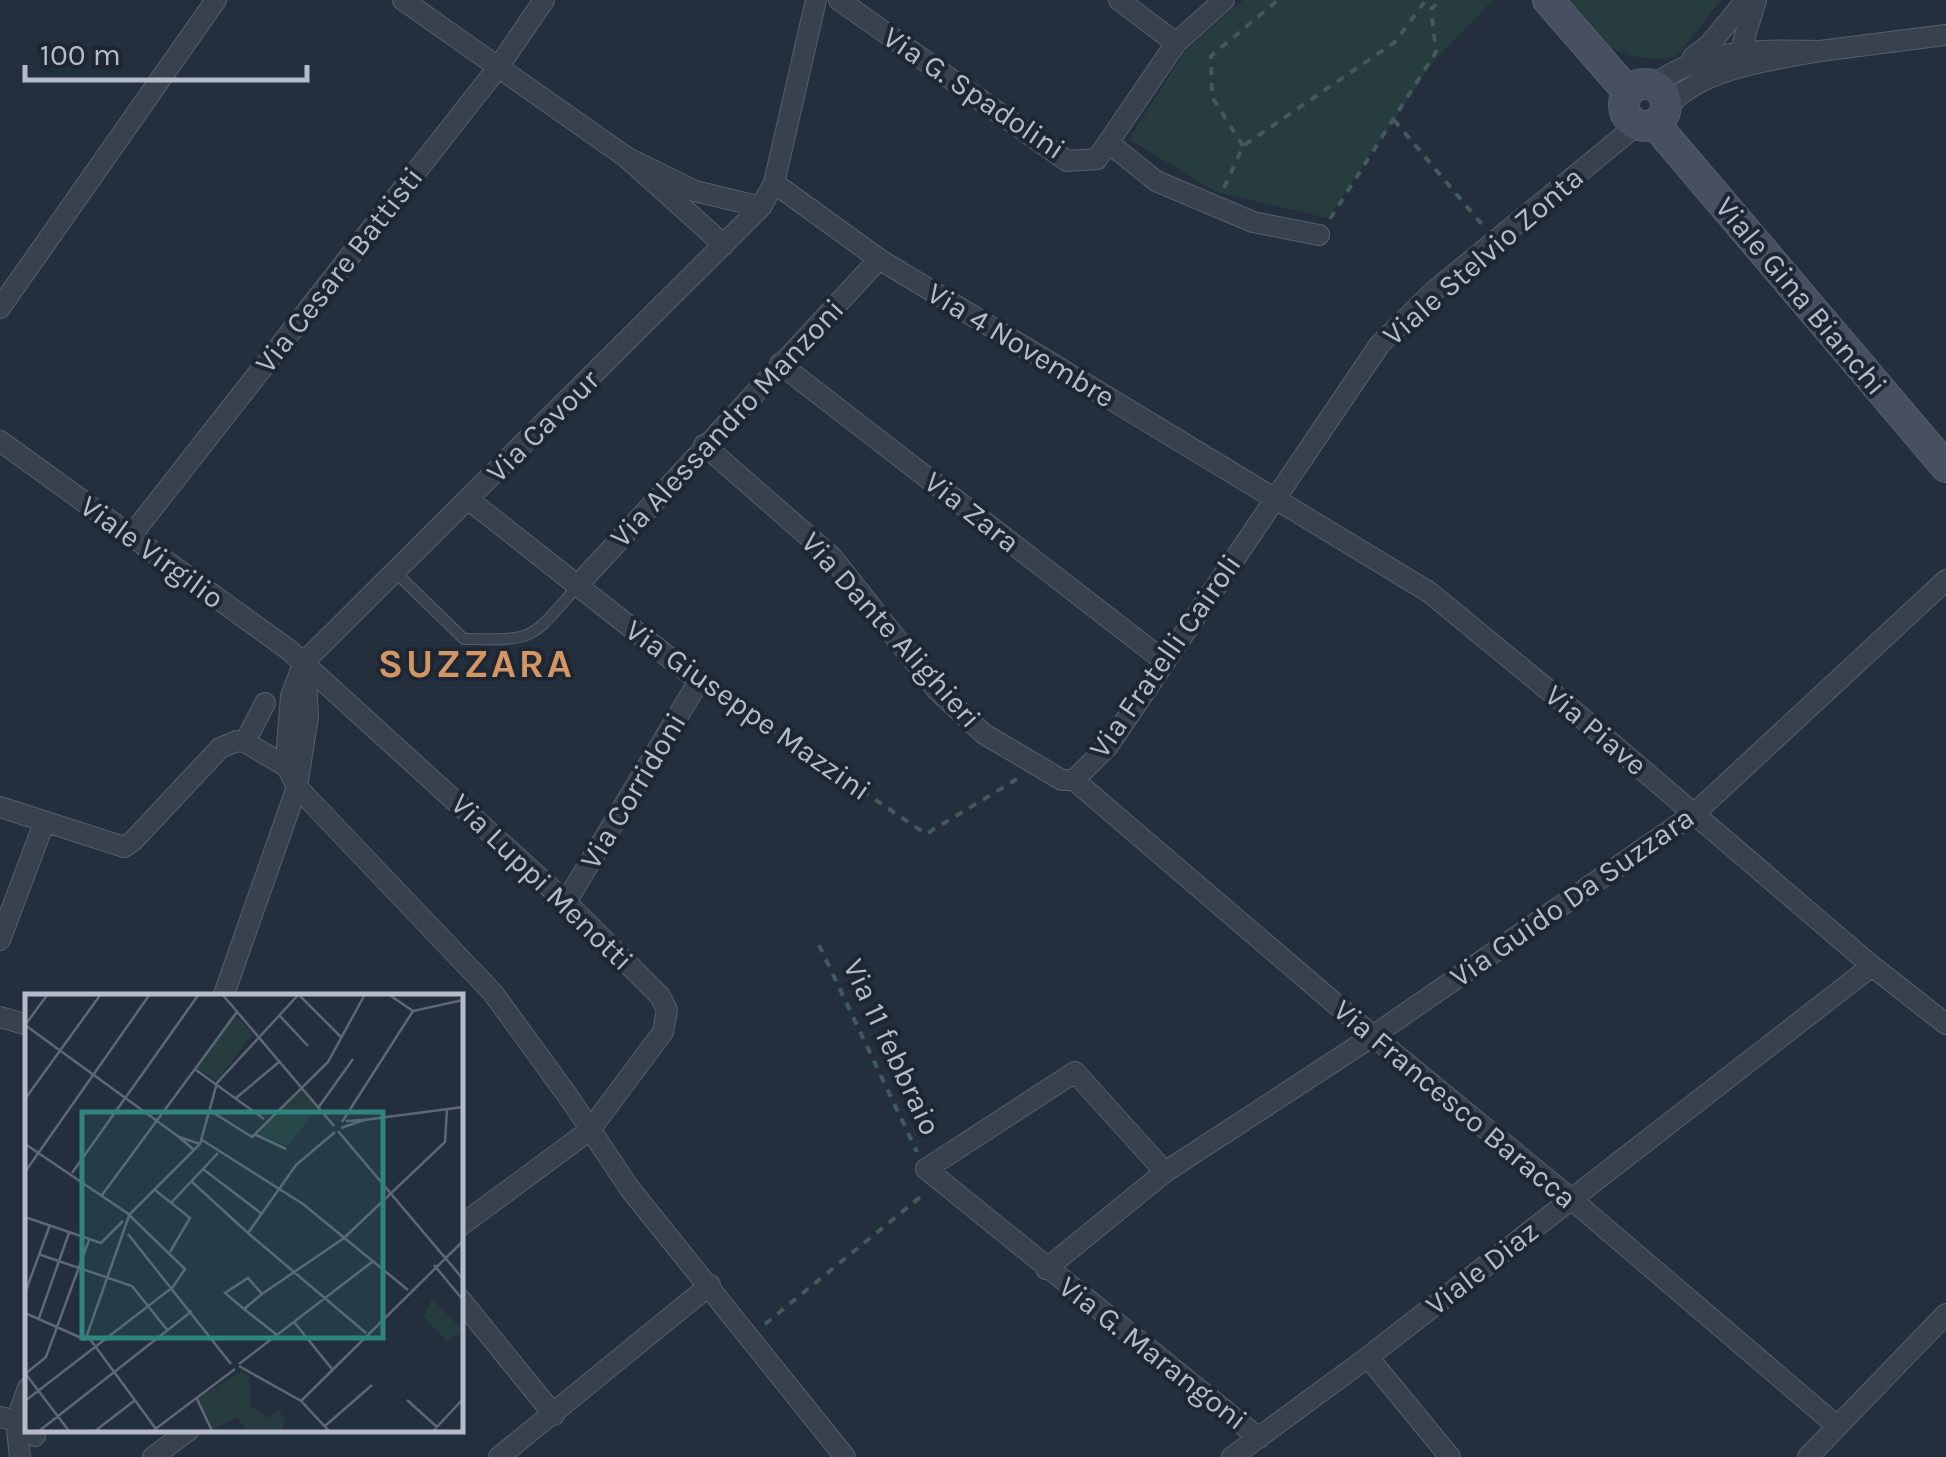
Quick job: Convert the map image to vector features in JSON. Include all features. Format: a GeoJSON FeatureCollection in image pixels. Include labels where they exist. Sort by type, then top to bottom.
{"type":"FeatureCollection","features":[{"type":"Feature","properties":{"kind":"street"},"geometry":{"type":"LineString","coordinates":[[0,308],[216,0]]}},
{"type":"Feature","properties":{"kind":"street"},"geometry":{"type":"LineString","coordinates":[[403,0],[626,158],[724,245]]}},
{"type":"Feature","properties":{"kind":"street","name":"Via Cesare Battisti"},"geometry":{"type":"LineString","coordinates":[[130,537],[499,66],[544,0]]}},
{"type":"Feature","properties":{"kind":"street","name":"Via Cavour"},"geometry":{"type":"LineString","coordinates":[[304,662],[761,208],[774,182],[816,0]]}},
{"type":"Feature","properties":{"kind":"street","name":"Via G. Spadolini"},"geometry":{"type":"LineString","coordinates":[[839,0],[1067,161],[1097,159],[1176,43],[1224,0]]}},
{"type":"Feature","properties":{"kind":"street"},"geometry":{"type":"LineString","coordinates":[[1119,0],[1176,43]]}},
{"type":"Feature","properties":{"kind":"street","name":"Viale Gina Bianchi"},"geometry":{"type":"LineString","coordinates":[[1548,0],[1648,107],[1946,467]]}},
{"type":"Feature","properties":{"kind":"street"},"geometry":{"type":"LineString","coordinates":[[1682,66],[1710,44],[1746,0]]}},
{"type":"Feature","properties":{"kind":"street"},"geometry":{"type":"LineString","coordinates":[[1705,81],[1740,52],[1756,0]]}},
{"type":"Feature","properties":{"kind":"street","name":"Viale Stelvio Zonta"},"geometry":{"type":"LineString","coordinates":[[1648,107],[1743,66],[1820,51],[1946,35]]}},
{"type":"Feature","properties":{"kind":"street","name":"Viale Stelvio Zonta"},"geometry":{"type":"LineString","coordinates":[[1275,497],[1380,344],[1434,290],[1496,241],[1648,107],[1682,66],[1740,52],[1820,51]]}},
{"type":"Feature","properties":{"kind":"street"},"geometry":{"type":"LineString","coordinates":[[1108,143],[1156,181],[1253,222],[1319,235]]}},
{"type":"Feature","properties":{"kind":"street"},"geometry":{"type":"LineString","coordinates":[[626,158],[695,191],[761,208]]}},
{"type":"Feature","properties":{"kind":"street","name":"Via 4 Novembre"},"geometry":{"type":"LineString","coordinates":[[774,182],[879,259],[1275,497]]}},
{"type":"Feature","properties":{"kind":"street","name":"Via Alessandro Manzoni"},"geometry":{"type":"LineString","coordinates":[[576,588],[879,259]]}},
{"type":"Feature","properties":{"kind":"street","name":"Via Zara"},"geometry":{"type":"LineString","coordinates":[[780,364],[1164,660]]}},
{"type":"Feature","properties":{"kind":"street","name":"Viale Virgilio"},"geometry":{"type":"LineString","coordinates":[[0,440],[304,662]]}},
{"type":"Feature","properties":{"kind":"street","name":"Via Dante Alighieri"},"geometry":{"type":"LineString","coordinates":[[704,445],[832,557],[937,690],[984,734],[1038,766]]}},
{"type":"Feature","properties":{"kind":"street","name":"Via Fratelli Cairoli"},"geometry":{"type":"LineString","coordinates":[[1038,766],[1062,780],[1074,780],[1108,746],[1275,497]]}},
{"type":"Feature","properties":{"kind":"street","name":"Via Piave"},"geometry":{"type":"LineString","coordinates":[[1275,497],[1428,592],[1946,1024]]}},
{"type":"Feature","properties":{"kind":"street","name":"Via Giuseppe Mazzini"},"geometry":{"type":"LineString","coordinates":[[469,500],[699,681]]}},
{"type":"Feature","properties":{"kind":"street","name":"Via Guido Da Suzzara"},"geometry":{"type":"LineString","coordinates":[[1046,1269],[1164,1172],[1373,1036],[1694,813],[1946,580]]}},
{"type":"Feature","properties":{"kind":"street"},"geometry":{"type":"LineString","coordinates":[[304,662],[291,696],[287,767],[297,787],[493,993],[630,1189],[844,1457]]}},
{"type":"Feature","properties":{"kind":"street"},"geometry":{"type":"LineString","coordinates":[[224,994],[297,787],[308,716],[304,662]]}},
{"type":"Feature","properties":{"kind":"street","name":"Via Luppi Menotti"},"geometry":{"type":"LineString","coordinates":[[304,662],[566,902],[660,996],[667,1010],[663,1032],[590,1130]]}},
{"type":"Feature","properties":{"kind":"street","name":"Via Corridoni"},"geometry":{"type":"LineString","coordinates":[[566,902],[699,681]]}},
{"type":"Feature","properties":{"kind":"street"},"geometry":{"type":"LineString","coordinates":[[245,742],[264,703]]}},
{"type":"Feature","properties":{"kind":"street"},"geometry":{"type":"LineString","coordinates":[[0,807],[124,847],[220,748],[245,742],[287,767]]}},
{"type":"Feature","properties":{"kind":"street","name":"Via Francesco Baracca"},"geometry":{"type":"LineString","coordinates":[[1074,780],[1837,1426]]}},
{"type":"Feature","properties":{"kind":"street"},"geometry":{"type":"LineString","coordinates":[[0,940],[44,823]]}},
{"type":"Feature","properties":{"kind":"street","name":"Viale Diaz"},"geometry":{"type":"LineString","coordinates":[[1232,1457],[1368,1357],[1872,966]]}},
{"type":"Feature","properties":{"kind":"street"},"geometry":{"type":"LineString","coordinates":[[0,1017],[25,1024]]}},
{"type":"Feature","properties":{"kind":"street"},"geometry":{"type":"LineString","coordinates":[[933,1175],[1075,1072],[1164,1172]]}},
{"type":"Feature","properties":{"kind":"street"},"geometry":{"type":"LineString","coordinates":[[462,1225],[590,1130]]}},
{"type":"Feature","properties":{"kind":"street","name":"Via G. Marangoni"},"geometry":{"type":"LineString","coordinates":[[933,1175],[1259,1438]]}},
{"type":"Feature","properties":{"kind":"street"},"geometry":{"type":"LineString","coordinates":[[500,1457],[710,1285]]}},
{"type":"Feature","properties":{"kind":"street"},"geometry":{"type":"LineString","coordinates":[[462,1300],[554,1415]]}},
{"type":"Feature","properties":{"kind":"street"},"geometry":{"type":"LineString","coordinates":[[1808,1457],[1946,1314]]}},
{"type":"Feature","properties":{"kind":"street"},"geometry":{"type":"LineString","coordinates":[[1368,1357],[1450,1457]]}},
{"type":"Feature","properties":{"kind":"street"},"geometry":{"type":"LineString","coordinates":[[18,1435],[25,1392]]}},
{"type":"Feature","properties":{"kind":"street"},"geometry":{"type":"LineString","coordinates":[[153,1457],[187,1432]]}},
{"type":"Feature","properties":{"kind":"lane"},"geometry":{"type":"LineString","coordinates":[[395,572],[464,638],[519,640],[536,633],[576,588]]}},
{"type":"Feature","properties":{"kind":"path"},"geometry":{"type":"LineString","coordinates":[[1243,146],[1212,98],[1211,56],[1278,0]]}},
{"type":"Feature","properties":{"kind":"path"},"geometry":{"type":"LineString","coordinates":[[1216,206],[1243,146],[1395,42],[1426,0]]}},
{"type":"Feature","properties":{"kind":"path"},"geometry":{"type":"LineString","coordinates":[[1319,235],[1436,52],[1431,8],[1441,0]]}},
{"type":"Feature","properties":{"kind":"path"},"geometry":{"type":"LineString","coordinates":[[1394,120],[1496,241]]}},
{"type":"Feature","properties":{"kind":"path","name":"Via Giuseppe Mazzini"},"geometry":{"type":"LineString","coordinates":[[699,681],[926,834],[1038,766]]}},
{"type":"Feature","properties":{"kind":"path","name":"Via 11 febbraio"},"geometry":{"type":"LineString","coordinates":[[818,944],[933,1175]]}},
{"type":"Feature","properties":{"kind":"path"},"geometry":{"type":"LineString","coordinates":[[750,1337],[933,1175]]}},
{"type":"Feature","properties":{"kind":"green space"},"geometry":{"type":"Polygon","coordinates":[[[1243,0],[1493,0],[1432,63],[1328,218],[1216,192],[1129,139],[1185,51],[1243,0]]]}},
{"type":"Feature","properties":{"kind":"green space"},"geometry":{"type":"Polygon","coordinates":[[[1566,0],[1721,0],[1678,55],[1659,59],[1632,56],[1609,47],[1566,0]]]}},
{"type":"Feature","properties":{"kind":"district","name":"SUZZARA"},"geometry":{"type":"Point","coordinates":[476,663]}}]}
